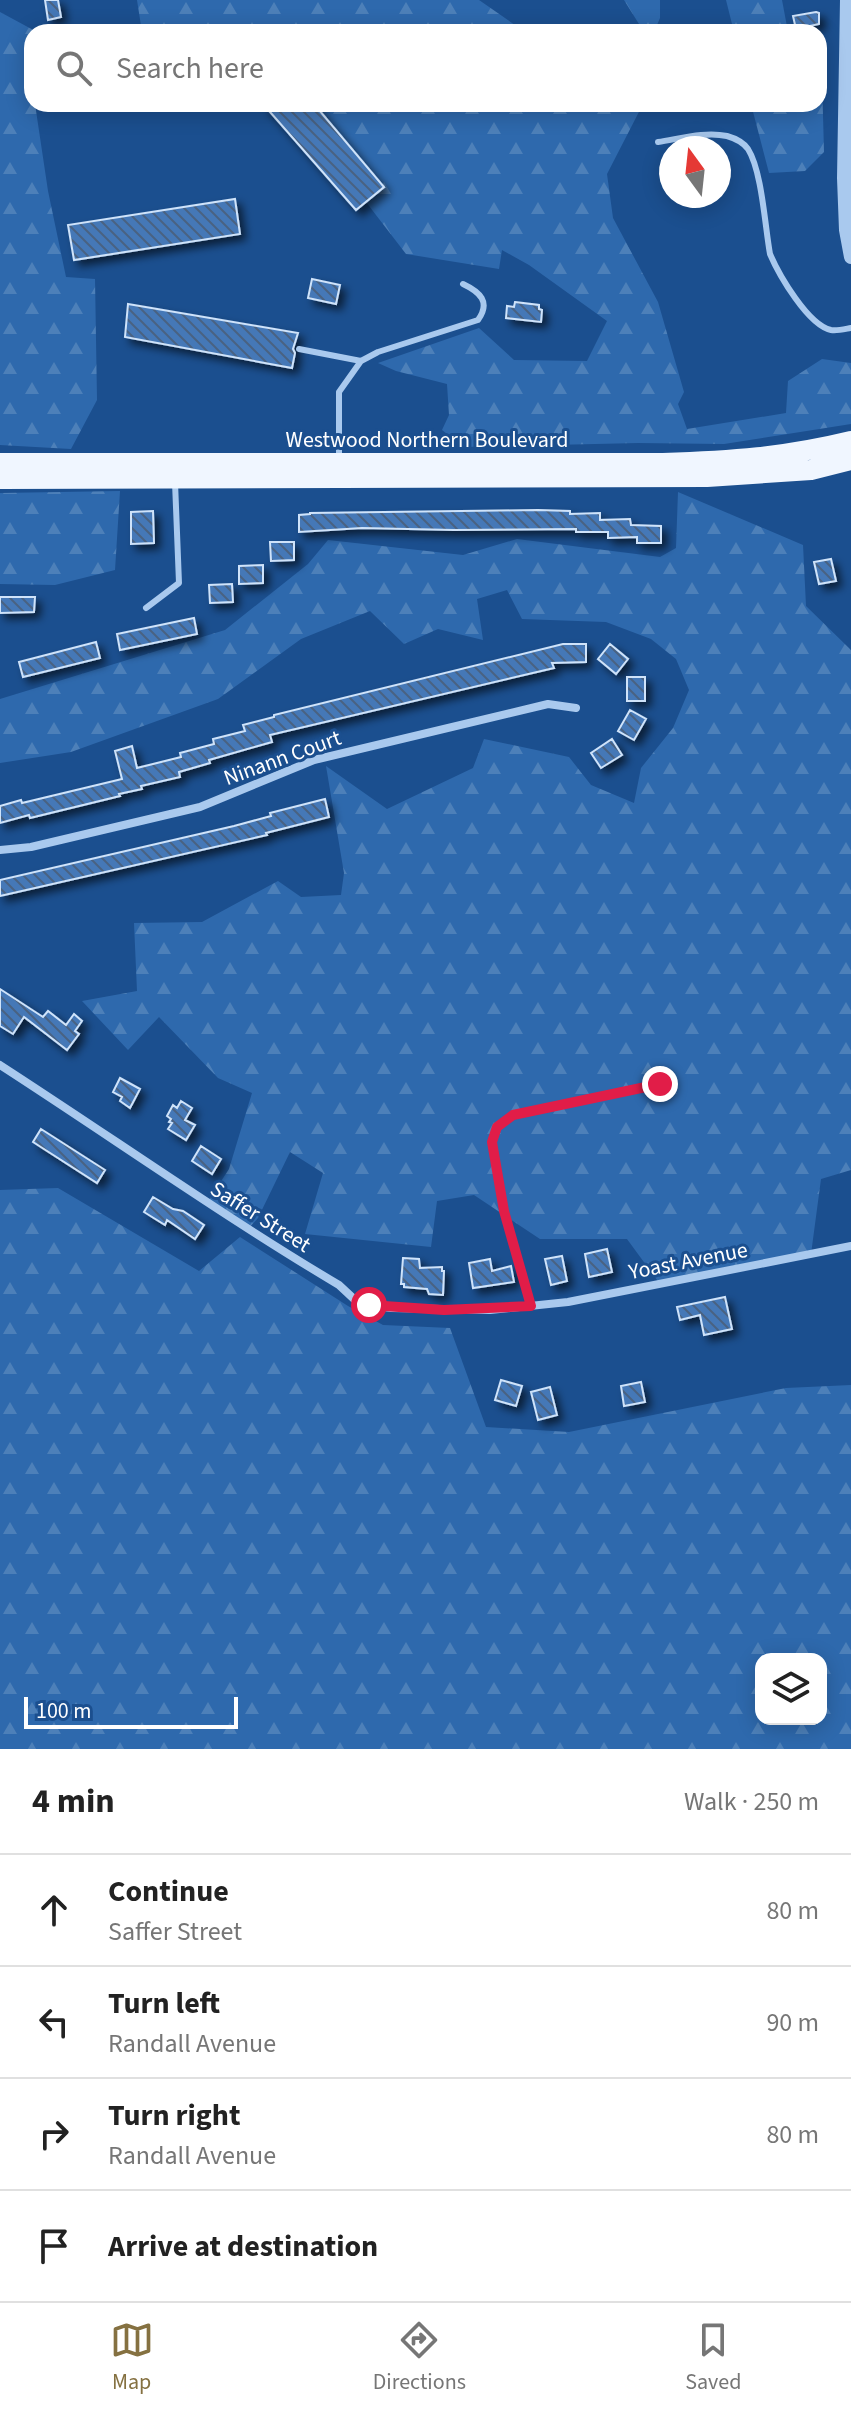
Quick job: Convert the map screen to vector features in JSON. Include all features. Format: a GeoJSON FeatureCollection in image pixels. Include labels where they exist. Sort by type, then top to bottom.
{"type":"FeatureCollection","features":[{"type":"Feature","properties":{"kind":"main road","name":"Westwood Northern Boulevard"},"geometry":{"type":"LineString","coordinates":[[0,479],[174,471],[706,462],[759,459],[851,441]]}},
{"type":"Feature","properties":{"kind":"main road","name":"Westwood Northern Boulevard"},"geometry":{"type":"LineString","coordinates":[[340,470],[707,477],[811,470],[851,460]]}},
{"type":"Feature","properties":{"kind":"main road","name":"Westwood Northern Boulevard"},"geometry":{"type":"LineString","coordinates":[[0,463],[174,471]]}},
{"type":"Feature","properties":{"kind":"street"},"geometry":{"type":"LineString","coordinates":[[847,0],[844,191],[851,257]]}},
{"type":"Feature","properties":{"kind":"street","name":"Ninann Court"},"geometry":{"type":"LineString","coordinates":[[0,850],[31,847],[200,807],[314,760],[548,704],[576,708]]}},
{"type":"Feature","properties":{"kind":"street","name":"Saffer Street"},"geometry":{"type":"LineString","coordinates":[[0,1065],[165,1176],[339,1285],[354,1299],[369,1305],[444,1310],[531,1306]]}},
{"type":"Feature","properties":{"kind":"street","name":"Yoast Avenue"},"geometry":{"type":"LineString","coordinates":[[531,1306],[568,1302],[851,1246]]}},
{"type":"Feature","properties":{"kind":"lane"},"geometry":{"type":"LineString","coordinates":[[658,142],[712,134],[743,144],[756,171],[770,254],[775,266],[806,312],[819,323],[831,330],[851,328]]}},
{"type":"Feature","properties":{"kind":"lane"},"geometry":{"type":"LineString","coordinates":[[340,470],[339,392],[349,376],[361,361],[378,352],[478,320],[484,312],[483,299],[478,291],[463,284]]}},
{"type":"Feature","properties":{"kind":"lane"},"geometry":{"type":"LineString","coordinates":[[299,349],[361,361]]}},
{"type":"Feature","properties":{"kind":"lane"},"geometry":{"type":"LineString","coordinates":[[146,608],[179,583],[174,471]]}},
{"type":"Feature","properties":{"kind":"path"},"geometry":{"type":"LineString","coordinates":[[531,1306],[493,1159],[492,1142],[497,1127],[513,1115],[660,1084]]}},
{"type":"Feature","properties":{"kind":"green space"},"geometry":{"type":"Polygon","coordinates":[[[137,0],[479,0],[514,24],[141,24],[137,0]]]}},
{"type":"Feature","properties":{"kind":"green space"},"geometry":{"type":"Polygon","coordinates":[[[624,0],[660,0],[657,24],[639,24],[624,0]]]}},
{"type":"Feature","properties":{"kind":"green space"},"geometry":{"type":"Polygon","coordinates":[[[726,0],[782,0],[786,24],[732,24],[726,0]]]}},
{"type":"Feature","properties":{"kind":"green space"},"geometry":{"type":"Polygon","coordinates":[[[0,12],[24,25],[24,112],[36,112],[48,191],[66,277],[95,279],[97,400],[71,449],[0,445],[0,12]]]}},
{"type":"Feature","properties":{"kind":"green space"},"geometry":{"type":"Polygon","coordinates":[[[318,112],[639,112],[607,174],[613,218],[658,302],[684,392],[678,404],[687,429],[786,413],[788,381],[822,359],[851,363],[851,424],[724,444],[464,447],[442,430],[449,415],[447,384],[396,371],[378,363],[479,328],[514,360],[587,361],[607,321],[529,265],[502,250],[499,269],[406,254],[366,202],[318,112]]]}},
{"type":"Feature","properties":{"kind":"green space"},"geometry":{"type":"Polygon","coordinates":[[[753,112],[823,112],[824,152],[805,171],[769,173],[753,112]]]}},
{"type":"Feature","properties":{"kind":"green space"},"geometry":{"type":"Polygon","coordinates":[[[120,491],[115,570],[55,585],[0,584],[0,493],[120,491]]]}},
{"type":"Feature","properties":{"kind":"green space"},"geometry":{"type":"Polygon","coordinates":[[[678,492],[803,545],[806,606],[851,650],[851,1170],[821,1179],[811,1254],[660,1284],[627,1239],[540,1239],[474,1195],[437,1201],[431,1247],[305,1234],[323,1173],[290,1152],[258,1218],[248,1229],[207,1203],[229,1169],[252,1093],[218,1078],[159,1017],[128,1050],[82,1001],[137,991],[134,923],[202,922],[278,881],[301,897],[341,895],[344,873],[326,766],[387,809],[473,768],[484,739],[569,757],[591,785],[634,803],[641,768],[673,728],[689,690],[676,659],[651,639],[606,622],[522,619],[507,590],[477,599],[483,640],[438,629],[404,644],[370,611],[301,639],[218,699],[71,752],[0,763],[0,699],[225,630],[308,564],[328,540],[463,555],[517,539],[660,557],[676,548],[678,492]]]}},
{"type":"Feature","properties":{"kind":"green space"},"geometry":{"type":"Polygon","coordinates":[[[58,1188],[199,1271],[240,1237],[383,1325],[450,1328],[486,1427],[569,1432],[786,1388],[851,1385],[851,1749],[0,1749],[0,1190],[58,1188]]]}},
{"type":"Feature","properties":{"kind":"building"},"geometry":{"type":"Polygon","coordinates":[[[45,0],[58,0],[61,17],[48,20],[45,0]]]}},
{"type":"Feature","properties":{"kind":"building"},"geometry":{"type":"Polygon","coordinates":[[[816,12],[819,13],[819,24],[795,24],[793,16],[816,12]]]}},
{"type":"Feature","properties":{"kind":"building"},"geometry":{"type":"Polygon","coordinates":[[[270,112],[321,112],[384,187],[356,210],[270,112]]]}},
{"type":"Feature","properties":{"kind":"building"},"geometry":{"type":"Polygon","coordinates":[[[235,199],[240,234],[74,260],[68,225],[235,199]]]}},
{"type":"Feature","properties":{"kind":"building"},"geometry":{"type":"Polygon","coordinates":[[[312,279],[340,285],[336,304],[308,298],[312,279]]]}},
{"type":"Feature","properties":{"kind":"building"},"geometry":{"type":"Polygon","coordinates":[[[515,302],[539,305],[541,322],[506,318],[507,306],[514,307],[515,302]]]}},
{"type":"Feature","properties":{"kind":"building"},"geometry":{"type":"Polygon","coordinates":[[[128,304],[298,333],[292,368],[125,337],[128,304]]]}},
{"type":"Feature","properties":{"kind":"building"},"geometry":{"type":"Polygon","coordinates":[[[153,511],[154,543],[131,544],[131,512],[153,511]]]}},
{"type":"Feature","properties":{"kind":"building"},"geometry":{"type":"Polygon","coordinates":[[[570,511],[570,514],[600,513],[600,520],[630,519],[631,525],[661,526],[661,543],[637,543],[637,537],[608,538],[608,532],[576,532],[576,529],[362,528],[299,532],[299,515],[310,513],[570,511]]]}},
{"type":"Feature","properties":{"kind":"building"},"geometry":{"type":"Polygon","coordinates":[[[270,542],[294,542],[294,560],[271,561],[270,542]]]}},
{"type":"Feature","properties":{"kind":"building"},"geometry":{"type":"Polygon","coordinates":[[[831,559],[836,581],[819,584],[814,562],[831,559]]]}},
{"type":"Feature","properties":{"kind":"building"},"geometry":{"type":"Polygon","coordinates":[[[263,565],[263,583],[239,584],[239,566],[263,565]]]}},
{"type":"Feature","properties":{"kind":"building"},"geometry":{"type":"Polygon","coordinates":[[[232,584],[233,602],[210,603],[209,585],[232,584]]]}},
{"type":"Feature","properties":{"kind":"building"},"geometry":{"type":"Polygon","coordinates":[[[0,597],[35,597],[34,612],[0,613],[0,597]]]}},
{"type":"Feature","properties":{"kind":"building"},"geometry":{"type":"Polygon","coordinates":[[[194,618],[197,634],[120,650],[117,634],[194,618]]]}},
{"type":"Feature","properties":{"kind":"building"},"geometry":{"type":"Polygon","coordinates":[[[96,642],[100,658],[23,677],[19,662],[96,642]]]}},
{"type":"Feature","properties":{"kind":"building"},"geometry":{"type":"Polygon","coordinates":[[[563,644],[586,644],[586,662],[552,663],[554,668],[270,735],[272,742],[209,760],[210,763],[179,772],[180,777],[141,786],[142,789],[120,796],[0,823],[0,806],[122,779],[115,751],[132,746],[137,768],[181,757],[180,753],[214,744],[213,739],[245,731],[243,725],[274,715],[563,644]]]}},
{"type":"Feature","properties":{"kind":"building"},"geometry":{"type":"Polygon","coordinates":[[[610,644],[628,659],[616,674],[598,659],[610,644]]]}},
{"type":"Feature","properties":{"kind":"building"},"geometry":{"type":"Polygon","coordinates":[[[627,677],[645,677],[645,701],[627,701],[627,677]]]}},
{"type":"Feature","properties":{"kind":"building"},"geometry":{"type":"Polygon","coordinates":[[[630,710],[646,719],[634,740],[618,731],[630,710]]]}},
{"type":"Feature","properties":{"kind":"building"},"geometry":{"type":"Polygon","coordinates":[[[612,739],[622,755],[601,768],[591,753],[612,739]]]}},
{"type":"Feature","properties":{"kind":"building"},"geometry":{"type":"Polygon","coordinates":[[[325,799],[329,817],[267,835],[0,896],[0,880],[234,826],[325,799]]]}},
{"type":"Feature","properties":{"kind":"building"},"geometry":{"type":"Polygon","coordinates":[[[0,989],[43,1017],[48,1011],[66,1025],[74,1014],[82,1021],[75,1031],[79,1034],[67,1050],[24,1017],[13,1034],[0,1026],[0,989]]]}},
{"type":"Feature","properties":{"kind":"building"},"geometry":{"type":"Polygon","coordinates":[[[120,1078],[140,1089],[130,1108],[120,1101],[122,1097],[113,1092],[120,1078]]]}},
{"type":"Feature","properties":{"kind":"building"},"geometry":{"type":"Polygon","coordinates":[[[181,1101],[192,1108],[185,1120],[195,1125],[186,1140],[168,1129],[172,1123],[167,1116],[173,1105],[177,1108],[181,1101]]]}},
{"type":"Feature","properties":{"kind":"building"},"geometry":{"type":"Polygon","coordinates":[[[41,1129],[105,1170],[97,1183],[33,1142],[41,1129]]]}},
{"type":"Feature","properties":{"kind":"building"},"geometry":{"type":"Polygon","coordinates":[[[201,1146],[221,1159],[212,1174],[192,1161],[201,1146]]]}},
{"type":"Feature","properties":{"kind":"building"},"geometry":{"type":"Polygon","coordinates":[[[153,1197],[204,1225],[195,1239],[167,1220],[165,1225],[144,1212],[153,1197]]]}},
{"type":"Feature","properties":{"kind":"building"},"geometry":{"type":"Polygon","coordinates":[[[607,1249],[612,1272],[589,1277],[585,1254],[607,1249]]]}},
{"type":"Feature","properties":{"kind":"building"},"geometry":{"type":"Polygon","coordinates":[[[562,1256],[567,1281],[551,1285],[545,1259],[562,1256]]]}},
{"type":"Feature","properties":{"kind":"building"},"geometry":{"type":"Polygon","coordinates":[[[403,1258],[419,1259],[420,1268],[442,1267],[443,1295],[429,1294],[427,1289],[404,1287],[401,1284],[403,1258]]]}},
{"type":"Feature","properties":{"kind":"building"},"geometry":{"type":"Polygon","coordinates":[[[490,1259],[492,1271],[511,1266],[514,1282],[473,1288],[469,1263],[490,1259]]]}},
{"type":"Feature","properties":{"kind":"building"},"geometry":{"type":"Polygon","coordinates":[[[725,1297],[732,1329],[704,1335],[700,1315],[680,1320],[677,1307],[725,1297]]]}},
{"type":"Feature","properties":{"kind":"building"},"geometry":{"type":"Polygon","coordinates":[[[501,1380],[522,1386],[516,1406],[495,1400],[501,1380]]]}},
{"type":"Feature","properties":{"kind":"building"},"geometry":{"type":"Polygon","coordinates":[[[641,1382],[645,1402],[624,1406],[621,1386],[641,1382]]]}},
{"type":"Feature","properties":{"kind":"building"},"geometry":{"type":"Polygon","coordinates":[[[550,1387],[557,1415],[538,1420],[531,1392],[550,1387]]]}},
{"type":"Feature","properties":{"kind":"route"},"geometry":{"type":"LineString","coordinates":[[369,1305],[444,1310],[531,1306],[504,1211],[493,1159],[492,1135],[504,1120],[513,1115],[660,1084]]}}]}
